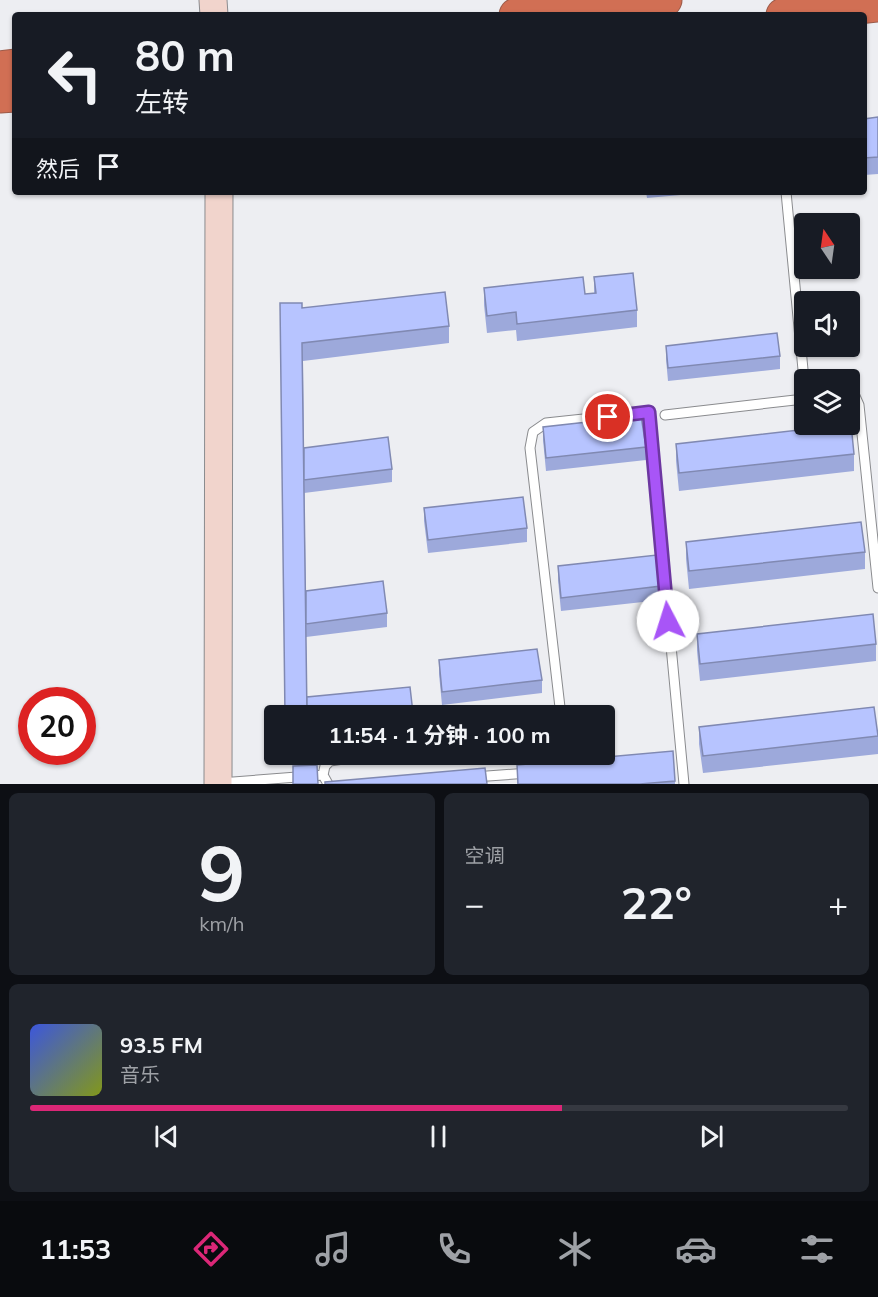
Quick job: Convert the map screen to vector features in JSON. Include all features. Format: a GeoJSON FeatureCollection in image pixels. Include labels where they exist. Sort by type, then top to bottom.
{"type":"FeatureCollection","features":[{"type":"Feature","properties":{"kind":"highway"},"geometry":{"type":"LineString","coordinates":[[546,12],[665,0]]}},
{"type":"Feature","properties":{"kind":"highway"},"geometry":{"type":"LineString","coordinates":[[812,12],[878,5]]}},
{"type":"Feature","properties":{"kind":"main road"},"geometry":{"type":"LineString","coordinates":[[218,784],[219,195]]}},
{"type":"Feature","properties":{"kind":"lane"},"geometry":{"type":"LineString","coordinates":[[786,195],[803,369]]}},
{"type":"Feature","properties":{"kind":"lane"},"geometry":{"type":"LineString","coordinates":[[665,415],[794,400]]}},
{"type":"Feature","properties":{"kind":"lane"},"geometry":{"type":"LineString","coordinates":[[560,705],[530,448],[533,432],[546,423],[649,412],[684,784]]}},
{"type":"Feature","properties":{"kind":"lane"},"geometry":{"type":"LineString","coordinates":[[860,415],[878,588]]}},
{"type":"Feature","properties":{"kind":"lane"},"geometry":{"type":"LineString","coordinates":[[218,784],[326,780],[326,765]]}},
{"type":"Feature","properties":{"kind":"lane"},"geometry":{"type":"LineString","coordinates":[[555,770],[567,769],[567,765]]}},
{"type":"Feature","properties":{"kind":"lane"},"geometry":{"type":"LineString","coordinates":[[460,779],[543,771]]}},
{"type":"Feature","properties":{"kind":"building"},"geometry":{"type":"Polygon","coordinates":[[[878,117],[878,157],[867,158],[867,119],[878,117]]]}},
{"type":"Feature","properties":{"kind":"building"},"geometry":{"type":"Polygon","coordinates":[[[633,273],[637,310],[517,324],[516,312],[487,316],[484,288],[583,277],[585,294],[596,293],[594,277],[633,273]]]}},
{"type":"Feature","properties":{"kind":"building"},"geometry":{"type":"Polygon","coordinates":[[[445,292],[449,326],[302,343],[307,705],[285,705],[280,303],[302,303],[302,308],[445,292]]]}},
{"type":"Feature","properties":{"kind":"building"},"geometry":{"type":"Polygon","coordinates":[[[777,333],[780,356],[668,368],[666,346],[777,333]]]}},
{"type":"Feature","properties":{"kind":"building"},"geometry":{"type":"Polygon","coordinates":[[[641,416],[646,447],[546,458],[543,427],[641,416]]]}},
{"type":"Feature","properties":{"kind":"building"},"geometry":{"type":"Polygon","coordinates":[[[794,431],[794,435],[852,435],[854,454],[679,473],[676,444],[794,431]]]}},
{"type":"Feature","properties":{"kind":"building"},"geometry":{"type":"Polygon","coordinates":[[[388,437],[392,469],[304,480],[304,448],[388,437]]]}},
{"type":"Feature","properties":{"kind":"building"},"geometry":{"type":"Polygon","coordinates":[[[523,497],[527,528],[428,540],[424,508],[523,497]]]}},
{"type":"Feature","properties":{"kind":"building"},"geometry":{"type":"Polygon","coordinates":[[[861,522],[865,552],[689,571],[686,542],[861,522]]]}},
{"type":"Feature","properties":{"kind":"building"},"geometry":{"type":"Polygon","coordinates":[[[657,555],[661,586],[561,598],[558,566],[657,555]]]}},
{"type":"Feature","properties":{"kind":"building"},"geometry":{"type":"Polygon","coordinates":[[[383,581],[387,613],[306,624],[306,591],[383,581]]]}},
{"type":"Feature","properties":{"kind":"building"},"geometry":{"type":"Polygon","coordinates":[[[873,614],[876,644],[700,664],[697,634],[873,614]]]}},
{"type":"Feature","properties":{"kind":"building"},"geometry":{"type":"Polygon","coordinates":[[[537,649],[542,680],[442,692],[439,660],[537,649]]]}},
{"type":"Feature","properties":{"kind":"building"},"geometry":{"type":"Polygon","coordinates":[[[410,687],[412,705],[307,705],[307,697],[410,687]]]}},
{"type":"Feature","properties":{"kind":"building"},"geometry":{"type":"Polygon","coordinates":[[[874,707],[878,736],[703,756],[699,727],[874,707]]]}},
{"type":"Feature","properties":{"kind":"building"},"geometry":{"type":"Polygon","coordinates":[[[673,751],[675,781],[640,784],[518,784],[517,765],[615,765],[615,756],[673,751]]]}},
{"type":"Feature","properties":{"kind":"building"},"geometry":{"type":"Polygon","coordinates":[[[317,765],[318,784],[293,784],[293,766],[317,765]]]}},
{"type":"Feature","properties":{"kind":"building"},"geometry":{"type":"Polygon","coordinates":[[[485,768],[487,784],[325,784],[325,782],[485,768]]]}},
{"type":"Feature","properties":{"kind":"route"},"geometry":{"type":"LineString","coordinates":[[608,417],[649,412],[668,621]]}}]}
